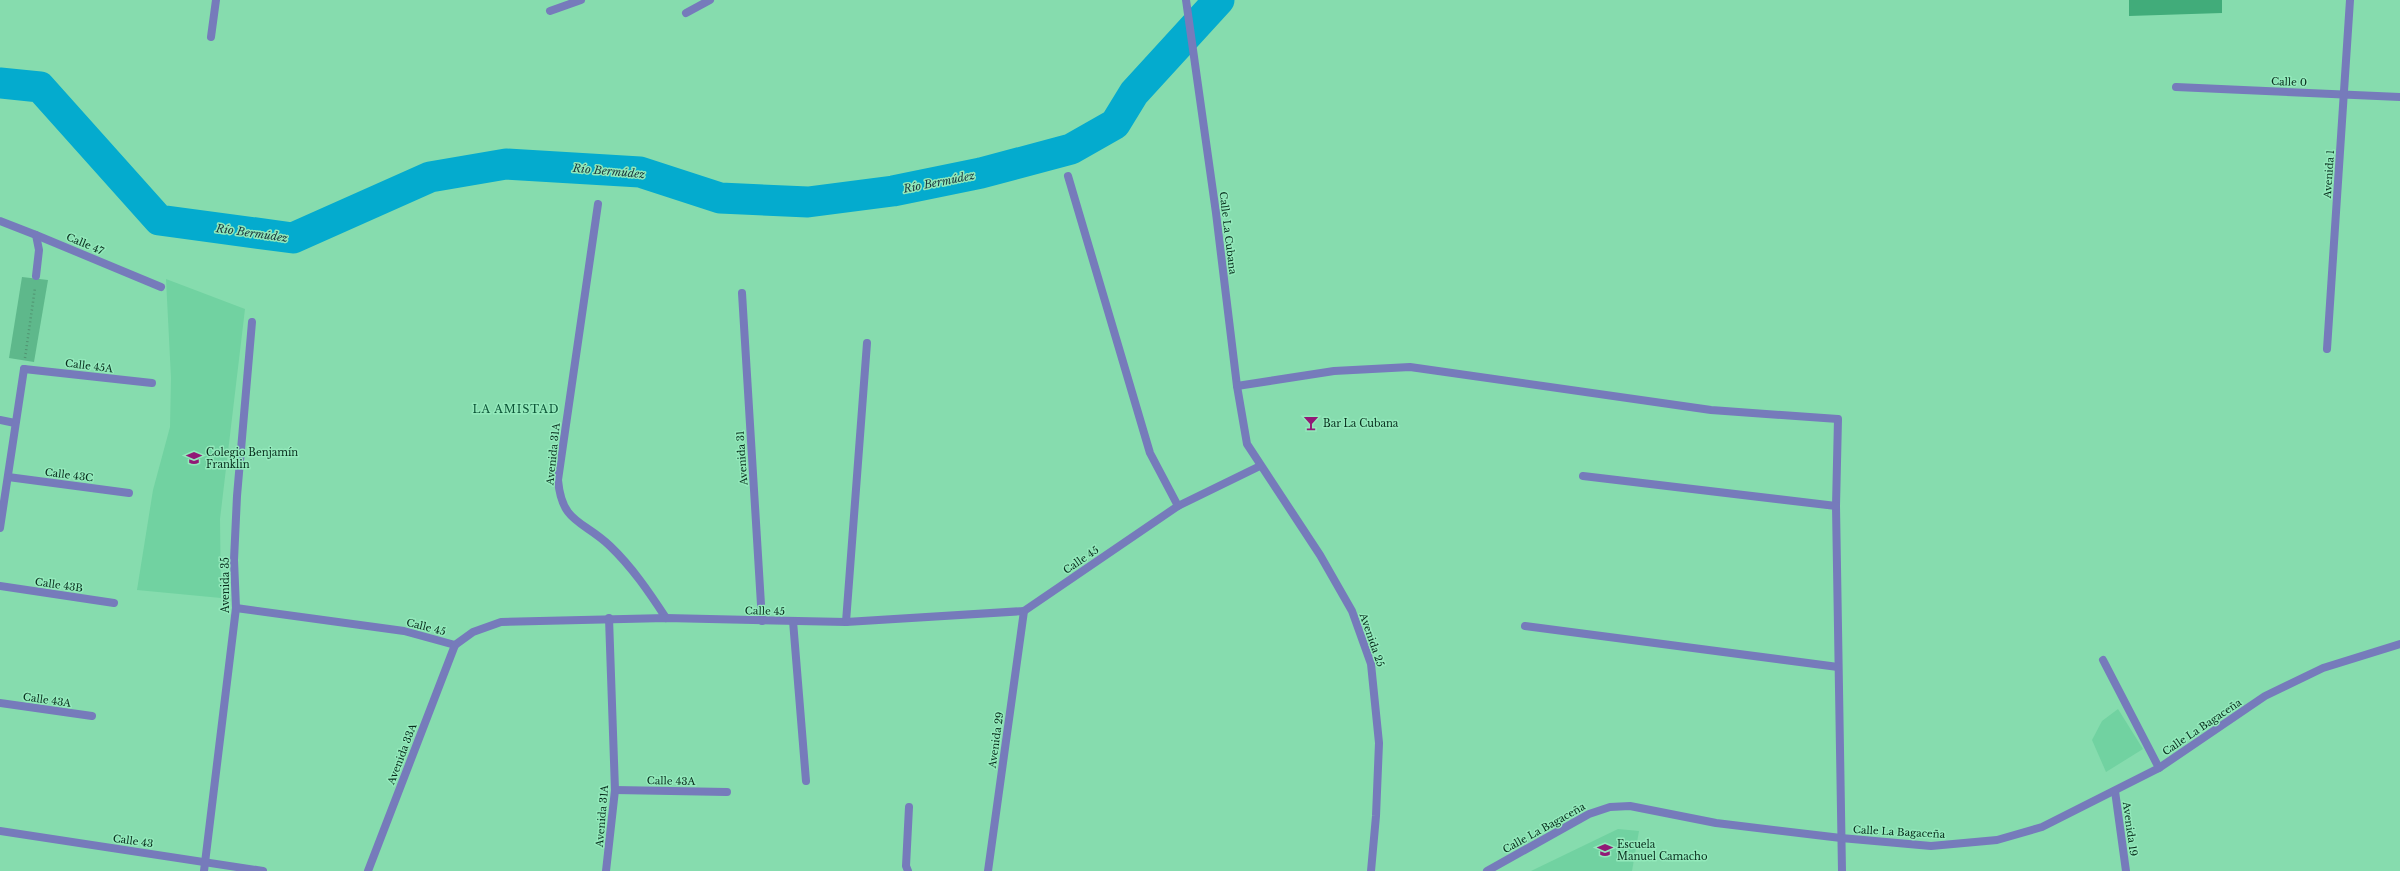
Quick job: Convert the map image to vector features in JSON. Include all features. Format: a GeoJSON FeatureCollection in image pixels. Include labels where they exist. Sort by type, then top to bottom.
{"type":"FeatureCollection","features":[{"type":"Feature","properties":{"kind":"street"},"geometry":{"type":"LineString","coordinates":[[210,37],[216,0]]}},
{"type":"Feature","properties":{"kind":"street"},"geometry":{"type":"LineString","coordinates":[[550,11],[581,0]]}},
{"type":"Feature","properties":{"kind":"street"},"geometry":{"type":"LineString","coordinates":[[686,13],[710,0]]}},
{"type":"Feature","properties":{"kind":"street","name":"Calle La Cubana"},"geometry":{"type":"LineString","coordinates":[[1186,0],[1237,386],[1247,444],[1260,466]]}},
{"type":"Feature","properties":{"kind":"street","name":"Avenida 1"},"geometry":{"type":"LineString","coordinates":[[2328,349],[2350,0]]}},
{"type":"Feature","properties":{"kind":"street","name":"Calle 0"},"geometry":{"type":"LineString","coordinates":[[2176,87],[2400,97]]}},
{"type":"Feature","properties":{"kind":"street"},"geometry":{"type":"LineString","coordinates":[[1068,176],[1150,453],[1178,506]]}},
{"type":"Feature","properties":{"kind":"street","name":"Avenida 31A"},"geometry":{"type":"LineString","coordinates":[[598,204],[558,480],[559,497],[565,511],[582,527],[609,545],[644,583],[666,618]]}},
{"type":"Feature","properties":{"kind":"street","name":"Calle 47"},"geometry":{"type":"LineString","coordinates":[[0,221],[161,286]]}},
{"type":"Feature","properties":{"kind":"street"},"geometry":{"type":"LineString","coordinates":[[36,235],[39,250],[36,276]]}},
{"type":"Feature","properties":{"kind":"street","name":"Avenida 31"},"geometry":{"type":"LineString","coordinates":[[742,293],[762,621]]}},
{"type":"Feature","properties":{"kind":"street","name":"Avenida 35"},"geometry":{"type":"LineString","coordinates":[[204,871],[236,608],[234,560],[237,496],[252,322]]}},
{"type":"Feature","properties":{"kind":"street"},"geometry":{"type":"LineString","coordinates":[[846,622],[867,343]]}},
{"type":"Feature","properties":{"kind":"street"},"geometry":{"type":"LineString","coordinates":[[1237,386],[1334,370],[1410,367],[1711,410],[1838,419],[1836,506],[1842,871]]}},
{"type":"Feature","properties":{"kind":"street"},"geometry":{"type":"LineString","coordinates":[[0,528],[24,368]]}},
{"type":"Feature","properties":{"kind":"street","name":"Calle 45A"},"geometry":{"type":"LineString","coordinates":[[24,368],[152,383]]}},
{"type":"Feature","properties":{"kind":"street"},"geometry":{"type":"LineString","coordinates":[[0,420],[15,423]]}},
{"type":"Feature","properties":{"kind":"street","name":"Calle 45"},"geometry":{"type":"LineString","coordinates":[[236,608],[404,631],[455,645],[473,632],[501,622],[609,618],[666,618],[846,622],[1024,611],[1178,506],[1260,466]]}},
{"type":"Feature","properties":{"kind":"street","name":"Avenida 25"},"geometry":{"type":"LineString","coordinates":[[1260,466],[1320,554],[1352,611],[1371,664],[1379,743],[1376,816],[1370,871]]}},
{"type":"Feature","properties":{"kind":"street"},"geometry":{"type":"LineString","coordinates":[[1583,476],[1836,506]]}},
{"type":"Feature","properties":{"kind":"street","name":"Calle 43C"},"geometry":{"type":"LineString","coordinates":[[8,477],[129,493]]}},
{"type":"Feature","properties":{"kind":"street","name":"Calle 43B"},"geometry":{"type":"LineString","coordinates":[[0,586],[114,603]]}},
{"type":"Feature","properties":{"kind":"street","name":"Avenida 29"},"geometry":{"type":"LineString","coordinates":[[988,871],[1024,611]]}},
{"type":"Feature","properties":{"kind":"street","name":"Avenida 31A"},"geometry":{"type":"LineString","coordinates":[[606,871],[615,790],[609,618]]}},
{"type":"Feature","properties":{"kind":"street"},"geometry":{"type":"LineString","coordinates":[[793,621],[806,781]]}},
{"type":"Feature","properties":{"kind":"street"},"geometry":{"type":"LineString","coordinates":[[1525,626],[1838,667]]}},
{"type":"Feature","properties":{"kind":"street","name":"Calle La Bagaceña"},"geometry":{"type":"LineString","coordinates":[[1487,871],[1589,814],[1610,807],[1630,806],[1716,823],[1841,838],[1931,846],[1997,840],[2042,828],[2160,768],[2265,696],[2323,668],[2400,644]]}},
{"type":"Feature","properties":{"kind":"street","name":"Avenida 33A"},"geometry":{"type":"LineString","coordinates":[[368,871],[455,645]]}},
{"type":"Feature","properties":{"kind":"street"},"geometry":{"type":"LineString","coordinates":[[2103,660],[2160,768]]}},
{"type":"Feature","properties":{"kind":"street","name":"Calle 43A"},"geometry":{"type":"LineString","coordinates":[[0,703],[92,716]]}},
{"type":"Feature","properties":{"kind":"street","name":"Calle 43A"},"geometry":{"type":"LineString","coordinates":[[615,790],[727,792]]}},
{"type":"Feature","properties":{"kind":"street","name":"Avenida 19"},"geometry":{"type":"LineString","coordinates":[[2115,791],[2126,871]]}},
{"type":"Feature","properties":{"kind":"street"},"geometry":{"type":"LineString","coordinates":[[908,871],[906,866],[910,807]]}},
{"type":"Feature","properties":{"kind":"street","name":"Calle 43"},"geometry":{"type":"LineString","coordinates":[[0,831],[263,871]]}},
{"type":"Feature","properties":{"kind":"path"},"geometry":{"type":"LineString","coordinates":[[24,368],[36,276]]}},
{"type":"Feature","properties":{"kind":"shaded area"},"geometry":{"type":"Polygon","coordinates":[[[2129,0],[2222,0],[2222,13],[2129,16],[2129,0]]]}},
{"type":"Feature","properties":{"kind":"shaded area"},"geometry":{"type":"Polygon","coordinates":[[[22,277],[48,280],[34,362],[9,358],[22,277]]]}},
{"type":"Feature","properties":{"kind":"shaded area","name":"Colegio Benjamín Franklin"},"geometry":{"type":"Polygon","coordinates":[[[166,279],[245,309],[220,519],[221,598],[137,590],[153,490],[170,427],[171,378],[166,279]]]}},
{"type":"Feature","properties":{"kind":"shaded area"},"geometry":{"type":"Polygon","coordinates":[[[2118,709],[2143,749],[2106,772],[2092,740],[2102,721],[2118,709]]]}},
{"type":"Feature","properties":{"kind":"shaded area","name":"Escuela Manuel Camacho"},"geometry":{"type":"Polygon","coordinates":[[[1618,829],[1639,831],[1632,871],[1531,871],[1618,829]]]}},
{"type":"Feature","properties":{"kind":"waterway","name":"Río Bermúdez"},"geometry":{"type":"LineString","coordinates":[[0,83],[40,87],[159,220],[293,238],[430,177],[506,164],[640,172],[720,198],[808,202],[893,191],[981,173],[1071,149],[1115,124],[1134,93],[1219,0]]}},
{"type":"Feature","properties":{"kind":"place","name":"Bar La Cubana"},"geometry":{"type":"Point","coordinates":[1311,423]}},
{"type":"Feature","properties":{"kind":"place","name":"Colegio Benjamín Franklin"},"geometry":{"type":"Point","coordinates":[194,458]}},
{"type":"Feature","properties":{"kind":"place","name":"Escuela Manuel Camacho"},"geometry":{"type":"Point","coordinates":[1605,850]}},
{"type":"Feature","properties":{"kind":"district","name":"LA AMISTAD"},"geometry":{"type":"Point","coordinates":[516,409]}}]}
